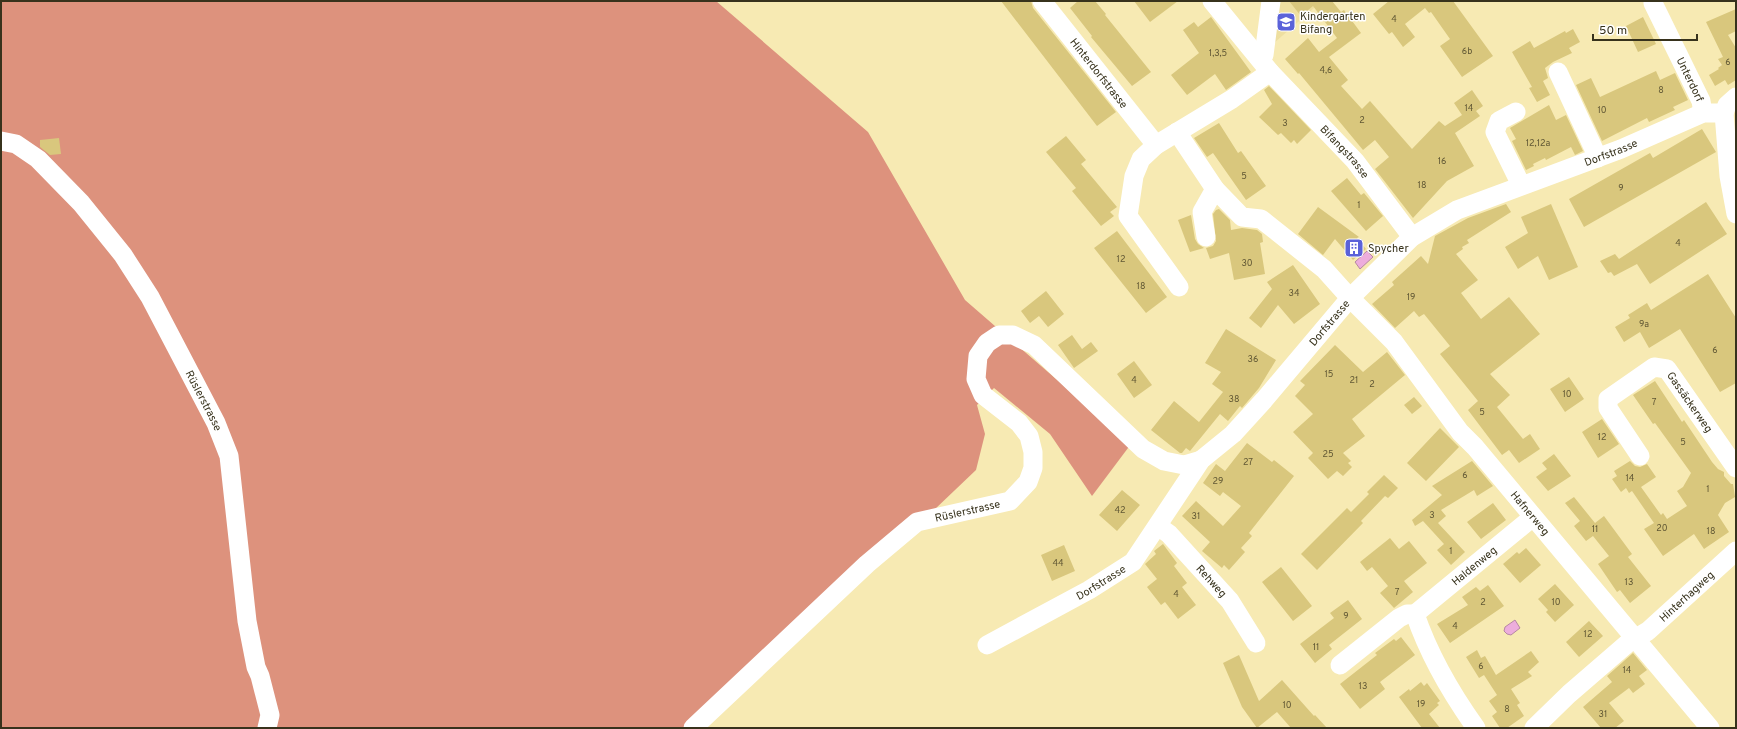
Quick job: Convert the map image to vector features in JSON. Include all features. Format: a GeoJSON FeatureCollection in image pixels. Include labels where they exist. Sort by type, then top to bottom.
{"type":"FeatureCollection","features":[{"type":"Feature","properties":{"kind":"street","name":"Hinterdorfstrasse"},"geometry":{"type":"LineString","coordinates":[[1042,1],[1156,145]]}},
{"type":"Feature","properties":{"kind":"street","name":"Bifangstrasse"},"geometry":{"type":"LineString","coordinates":[[1212,1],[1265,66],[1355,161],[1412,237]]}},
{"type":"Feature","properties":{"kind":"street"},"geometry":{"type":"LineString","coordinates":[[1179,287],[1128,216],[1134,176],[1141,159],[1156,145],[1232,100],[1265,66],[1264,55],[1271,1]]}},
{"type":"Feature","properties":{"kind":"street","name":"Unterdorf"},"geometry":{"type":"LineString","coordinates":[[1653,3],[1701,101],[1703,113]]}},
{"type":"Feature","properties":{"kind":"street"},"geometry":{"type":"LineString","coordinates":[[1558,72],[1598,158]]}},
{"type":"Feature","properties":{"kind":"street"},"geometry":{"type":"LineString","coordinates":[[1736,97],[1727,105],[1724,113],[1731,137],[1729,176],[1736,214]]}},
{"type":"Feature","properties":{"kind":"street"},"geometry":{"type":"LineString","coordinates":[[1516,112],[1499,121],[1495,132],[1521,185]]}},
{"type":"Feature","properties":{"kind":"street","name":"Dorfstrasse"},"geometry":{"type":"LineString","coordinates":[[987,645],[1089,590],[1133,562],[1201,460],[1233,434],[1264,400],[1350,298],[1412,237],[1457,210],[1521,185],[1598,158],[1703,113],[1724,113]]}},
{"type":"Feature","properties":{"kind":"street","name":"Hafnerweg"},"geometry":{"type":"LineString","coordinates":[[1177,132],[1215,189],[1242,217],[1261,219],[1324,269],[1350,298],[1394,342],[1460,432],[1475,447],[1710,728]]}},
{"type":"Feature","properties":{"kind":"street","name":"Rüslerstrasse"},"geometry":{"type":"LineString","coordinates":[[1,141],[16,144],[38,159],[81,203],[123,255],[150,297],[216,424],[229,456],[247,621],[256,667],[260,676],[270,715],[267,728]]}},
{"type":"Feature","properties":{"kind":"street"},"geometry":{"type":"LineString","coordinates":[[1206,237],[1202,212],[1215,189]]}},
{"type":"Feature","properties":{"kind":"street","name":"Rüslerstrasse"},"geometry":{"type":"LineString","coordinates":[[693,728],[867,564],[917,522],[1010,501],[1028,482],[1033,468],[1033,457],[1029,436],[1019,423],[983,395],[976,379],[978,356],[987,343],[999,336],[1013,335],[1034,345],[1143,449],[1164,461],[1184,465],[1201,460]]}},
{"type":"Feature","properties":{"kind":"street","name":"Gassäckerweg"},"geometry":{"type":"LineString","coordinates":[[1640,456],[1608,408],[1608,398],[1654,367],[1667,369],[1736,468]]}},
{"type":"Feature","properties":{"kind":"street","name":"Haldenweg"},"geometry":{"type":"LineString","coordinates":[[1340,665],[1399,618],[1407,614],[1415,614],[1533,517]]}},
{"type":"Feature","properties":{"kind":"street","name":"Rehweg"},"geometry":{"type":"LineString","coordinates":[[1158,526],[1169,534],[1228,598],[1256,643]]}},
{"type":"Feature","properties":{"kind":"street","name":"Hinterhagweg"},"geometry":{"type":"LineString","coordinates":[[1635,639],[1648,631],[1736,551]]}},
{"type":"Feature","properties":{"kind":"street"},"geometry":{"type":"LineString","coordinates":[[1415,614],[1425,642],[1465,713],[1476,728]]}},
{"type":"Feature","properties":{"kind":"street"},"geometry":{"type":"LineString","coordinates":[[1534,728],[1569,694],[1628,643],[1635,639]]}},
{"type":"Feature","properties":{"kind":"shaded area"},"geometry":{"type":"Polygon","coordinates":[[[1,1],[716,1],[868,132],[965,300],[1131,444],[1092,496],[1050,434],[994,388],[977,405],[985,434],[976,470],[870,571],[693,728],[1,728],[1,1]]]}},
{"type":"Feature","properties":{"kind":"shaded area","name":"Kindergarten Bifang"},"geometry":{"type":"Polygon","coordinates":[[[1275,1],[1322,1],[1274,43],[1275,1]]]}},
{"type":"Feature","properties":{"kind":"shaded area"},"geometry":{"type":"Polygon","coordinates":[[[1367,251],[1373,257],[1360,269],[1355,262],[1367,251]]]}},
{"type":"Feature","properties":{"kind":"shaded area"},"geometry":{"type":"Polygon","coordinates":[[[1515,620],[1520,628],[1511,635],[1507,634],[1504,631],[1505,627],[1515,620]]]}},
{"type":"Feature","properties":{"kind":"building"},"geometry":{"type":"Polygon","coordinates":[[[1001,1],[1031,1],[1033,8],[1116,112],[1097,126],[1001,1]]]}},
{"type":"Feature","properties":{"kind":"building"},"geometry":{"type":"Polygon","coordinates":[[[1078,1],[1095,1],[1151,72],[1132,86],[1091,37],[1092,36],[1070,8],[1078,1]]]}},
{"type":"Feature","properties":{"kind":"building"},"geometry":{"type":"Polygon","coordinates":[[[1134,1],[1178,1],[1150,22],[1134,1]]]}},
{"type":"Feature","properties":{"kind":"building"},"geometry":{"type":"Polygon","coordinates":[[[1289,1],[1332,1],[1341,12],[1344,10],[1361,33],[1329,57],[1348,80],[1341,86],[1362,109],[1370,101],[1412,149],[1439,121],[1445,126],[1462,115],[1454,103],[1472,90],[1483,106],[1476,111],[1480,116],[1455,133],[1474,166],[1447,181],[1413,218],[1375,169],[1389,157],[1375,140],[1363,150],[1299,73],[1298,74],[1285,59],[1308,38],[1319,52],[1337,38],[1313,6],[1301,16],[1289,1]]]}},
{"type":"Feature","properties":{"kind":"building"},"geometry":{"type":"Polygon","coordinates":[[[1389,1],[1453,1],[1493,56],[1462,77],[1440,46],[1450,39],[1431,12],[1429,13],[1425,8],[1405,24],[1415,37],[1403,47],[1392,32],[1389,34],[1373,14],[1389,1]]]}},
{"type":"Feature","properties":{"kind":"building"},"geometry":{"type":"Polygon","coordinates":[[[1736,9],[1736,31],[1728,35],[1736,48],[1736,80],[1728,85],[1725,80],[1715,86],[1709,75],[1719,69],[1718,68],[1722,65],[1718,59],[1723,57],[1706,22],[1736,9]]]}},
{"type":"Feature","properties":{"kind":"building"},"geometry":{"type":"Polygon","coordinates":[[[1211,17],[1251,72],[1226,90],[1215,74],[1187,95],[1171,75],[1199,53],[1183,30],[1194,22],[1198,27],[1211,17]]]}},
{"type":"Feature","properties":{"kind":"building"},"geometry":{"type":"Polygon","coordinates":[[[1643,17],[1656,44],[1638,52],[1626,26],[1643,17]]]}},
{"type":"Feature","properties":{"kind":"building"},"geometry":{"type":"Polygon","coordinates":[[[1573,29],[1580,42],[1569,48],[1572,53],[1553,62],[1545,68],[1548,78],[1543,81],[1550,95],[1537,102],[1529,88],[1532,87],[1512,52],[1530,41],[1534,48],[1565,31],[1566,33],[1573,29]]]}},
{"type":"Feature","properties":{"kind":"building"},"geometry":{"type":"Polygon","coordinates":[[[1656,71],[1660,80],[1675,73],[1688,100],[1673,107],[1675,110],[1649,122],[1647,118],[1602,141],[1576,85],[1591,78],[1600,97],[1656,71]]]}},
{"type":"Feature","properties":{"kind":"building"},"geometry":{"type":"Polygon","coordinates":[[[1269,86],[1311,130],[1297,144],[1294,140],[1291,143],[1281,133],[1278,135],[1259,117],[1272,104],[1264,90],[1269,86]]]}},
{"type":"Feature","properties":{"kind":"building"},"geometry":{"type":"Polygon","coordinates":[[[1549,105],[1556,120],[1566,115],[1583,151],[1575,155],[1571,147],[1546,160],[1545,158],[1533,164],[1534,166],[1526,170],[1512,141],[1516,139],[1510,128],[1549,105]]]}},
{"type":"Feature","properties":{"kind":"building"},"geometry":{"type":"Polygon","coordinates":[[[1219,123],[1238,153],[1241,151],[1266,186],[1246,200],[1213,153],[1207,157],[1194,138],[1219,123]]]}},
{"type":"Feature","properties":{"kind":"building"},"geometry":{"type":"Polygon","coordinates":[[[1702,129],[1716,152],[1584,227],[1569,199],[1650,153],[1653,158],[1702,129]]]}},
{"type":"Feature","properties":{"kind":"building"},"geometry":{"type":"Polygon","coordinates":[[[1066,136],[1086,160],[1081,164],[1117,207],[1110,212],[1114,216],[1101,226],[1072,191],[1076,188],[1046,152],[1066,136]]]}},
{"type":"Feature","properties":{"kind":"building"},"geometry":{"type":"Polygon","coordinates":[[[59,138],[61,154],[50,155],[40,147],[40,140],[59,138]]]}},
{"type":"Feature","properties":{"kind":"building"},"geometry":{"type":"Polygon","coordinates":[[[1347,178],[1361,195],[1364,193],[1383,216],[1366,231],[1331,191],[1347,178]]]}},
{"type":"Feature","properties":{"kind":"building"},"geometry":{"type":"Polygon","coordinates":[[[1706,202],[1727,234],[1650,284],[1637,264],[1614,276],[1611,272],[1608,273],[1600,261],[1615,254],[1619,259],[1706,202]]]}},
{"type":"Feature","properties":{"kind":"building"},"geometry":{"type":"Polygon","coordinates":[[[1506,204],[1511,212],[1467,240],[1469,243],[1462,247],[1463,249],[1456,254],[1478,280],[1461,293],[1481,319],[1509,297],[1540,334],[1490,374],[1510,395],[1497,407],[1523,439],[1530,434],[1540,449],[1519,463],[1509,450],[1502,455],[1468,410],[1478,401],[1440,354],[1450,346],[1424,314],[1419,317],[1414,311],[1395,328],[1372,304],[1394,285],[1392,282],[1421,256],[1428,264],[1435,236],[1468,218],[1506,204]]]}},
{"type":"Feature","properties":{"kind":"building"},"geometry":{"type":"Polygon","coordinates":[[[1551,204],[1578,267],[1549,280],[1538,256],[1518,269],[1505,247],[1528,233],[1521,217],[1551,204]]]}},
{"type":"Feature","properties":{"kind":"building"},"geometry":{"type":"Polygon","coordinates":[[[1318,207],[1359,237],[1357,238],[1366,249],[1353,260],[1335,239],[1323,255],[1298,234],[1318,207]]]}},
{"type":"Feature","properties":{"kind":"building"},"geometry":{"type":"Polygon","coordinates":[[[1219,209],[1230,220],[1231,230],[1242,228],[1257,230],[1262,234],[1263,242],[1260,243],[1265,274],[1234,280],[1229,253],[1210,259],[1206,248],[1213,246],[1216,241],[1213,214],[1219,209]]]}},
{"type":"Feature","properties":{"kind":"building"},"geometry":{"type":"Polygon","coordinates":[[[1191,215],[1195,239],[1198,244],[1204,248],[1190,252],[1178,220],[1191,215]]]}},
{"type":"Feature","properties":{"kind":"building"},"geometry":{"type":"Polygon","coordinates":[[[1117,231],[1167,297],[1146,313],[1094,248],[1117,231]]]}},
{"type":"Feature","properties":{"kind":"building"},"geometry":{"type":"Polygon","coordinates":[[[1293,265],[1320,304],[1294,324],[1278,305],[1261,328],[1249,318],[1272,289],[1267,282],[1293,265]]]}},
{"type":"Feature","properties":{"kind":"building"},"geometry":{"type":"Polygon","coordinates":[[[1708,274],[1736,318],[1736,383],[1720,392],[1680,329],[1649,348],[1640,332],[1624,342],[1615,327],[1630,318],[1628,315],[1647,303],[1651,310],[1708,274]]]}},
{"type":"Feature","properties":{"kind":"building"},"geometry":{"type":"Polygon","coordinates":[[[1046,291],[1064,314],[1048,327],[1039,316],[1030,323],[1021,311],[1046,291]]]}},
{"type":"Feature","properties":{"kind":"building"},"geometry":{"type":"Polygon","coordinates":[[[1226,329],[1276,360],[1259,388],[1242,408],[1240,406],[1228,421],[1220,414],[1190,451],[1186,448],[1182,453],[1180,453],[1151,430],[1174,401],[1199,422],[1223,392],[1212,384],[1221,372],[1205,363],[1226,329]]]}},
{"type":"Feature","properties":{"kind":"building"},"geometry":{"type":"Polygon","coordinates":[[[1072,335],[1082,349],[1091,342],[1098,351],[1074,368],[1058,345],[1072,335]]]}},
{"type":"Feature","properties":{"kind":"building"},"geometry":{"type":"Polygon","coordinates":[[[1335,345],[1363,372],[1387,352],[1405,375],[1352,419],[1365,436],[1343,453],[1351,461],[1348,463],[1352,467],[1343,476],[1337,471],[1328,479],[1308,458],[1313,453],[1293,432],[1313,414],[1295,396],[1305,385],[1300,381],[1335,345]]]}},
{"type":"Feature","properties":{"kind":"building"},"geometry":{"type":"Polygon","coordinates":[[[1134,361],[1152,385],[1134,398],[1117,374],[1134,361]]]}},
{"type":"Feature","properties":{"kind":"building"},"geometry":{"type":"Polygon","coordinates":[[[1569,377],[1584,399],[1565,412],[1550,389],[1569,377]]]}},
{"type":"Feature","properties":{"kind":"building"},"geometry":{"type":"Polygon","coordinates":[[[1655,381],[1682,422],[1684,420],[1712,462],[1718,469],[1724,472],[1724,476],[1731,484],[1733,484],[1735,497],[1725,503],[1718,515],[1729,532],[1704,549],[1694,534],[1663,556],[1644,529],[1654,523],[1632,491],[1629,493],[1626,488],[1621,492],[1612,479],[1617,476],[1614,471],[1630,461],[1635,466],[1640,467],[1647,464],[1656,477],[1641,487],[1661,515],[1663,513],[1667,519],[1687,506],[1677,491],[1683,487],[1691,473],[1655,423],[1653,424],[1633,395],[1655,381]]]}},
{"type":"Feature","properties":{"kind":"building"},"geometry":{"type":"Polygon","coordinates":[[[1414,397],[1422,406],[1412,414],[1404,405],[1414,397]]]}},
{"type":"Feature","properties":{"kind":"building"},"geometry":{"type":"Polygon","coordinates":[[[1602,419],[1619,444],[1598,458],[1582,432],[1602,419]]]}},
{"type":"Feature","properties":{"kind":"building"},"geometry":{"type":"Polygon","coordinates":[[[1440,428],[1459,447],[1426,481],[1407,463],[1440,428]]]}},
{"type":"Feature","properties":{"kind":"building"},"geometry":{"type":"Polygon","coordinates":[[[1247,443],[1272,462],[1274,460],[1294,476],[1249,533],[1252,536],[1241,548],[1245,552],[1229,570],[1224,565],[1222,568],[1202,551],[1210,542],[1182,516],[1196,501],[1223,526],[1241,506],[1223,492],[1220,496],[1203,483],[1216,464],[1225,471],[1247,443]]]}},
{"type":"Feature","properties":{"kind":"building"},"geometry":{"type":"Polygon","coordinates":[[[1554,454],[1571,476],[1548,491],[1536,477],[1547,469],[1542,463],[1554,454]]]}},
{"type":"Feature","properties":{"kind":"building"},"geometry":{"type":"Polygon","coordinates":[[[1472,461],[1493,486],[1477,496],[1474,490],[1441,510],[1446,516],[1438,523],[1465,552],[1451,565],[1437,550],[1444,544],[1423,521],[1415,526],[1412,520],[1442,495],[1432,486],[1472,461]]]}},
{"type":"Feature","properties":{"kind":"building"},"geometry":{"type":"Polygon","coordinates":[[[1384,475],[1398,488],[1388,498],[1385,496],[1361,521],[1363,523],[1317,570],[1301,554],[1347,508],[1351,512],[1369,494],[1367,492],[1384,475]]]}},
{"type":"Feature","properties":{"kind":"building"},"geometry":{"type":"Polygon","coordinates":[[[1122,490],[1140,505],[1117,531],[1099,515],[1122,490]]]}},
{"type":"Feature","properties":{"kind":"building"},"geometry":{"type":"Polygon","coordinates":[[[1574,497],[1595,523],[1604,516],[1632,554],[1628,557],[1651,586],[1630,603],[1620,590],[1617,592],[1598,564],[1609,556],[1593,536],[1586,541],[1574,526],[1580,521],[1565,503],[1574,497]]]}},
{"type":"Feature","properties":{"kind":"building"},"geometry":{"type":"Polygon","coordinates":[[[1493,503],[1506,520],[1481,539],[1467,522],[1493,503]]]}},
{"type":"Feature","properties":{"kind":"building"},"geometry":{"type":"Polygon","coordinates":[[[1390,538],[1399,549],[1409,541],[1427,563],[1404,581],[1413,592],[1394,608],[1380,593],[1388,586],[1372,567],[1367,571],[1360,562],[1390,538]]]}},
{"type":"Feature","properties":{"kind":"building"},"geometry":{"type":"Polygon","coordinates":[[[1163,544],[1177,563],[1174,566],[1187,583],[1182,587],[1196,605],[1178,619],[1165,602],[1161,605],[1147,587],[1157,579],[1145,564],[1156,554],[1154,551],[1163,544]]]}},
{"type":"Feature","properties":{"kind":"building"},"geometry":{"type":"Polygon","coordinates":[[[1064,545],[1075,571],[1052,581],[1041,555],[1064,545]]]}},
{"type":"Feature","properties":{"kind":"building"},"geometry":{"type":"Polygon","coordinates":[[[1526,548],[1541,565],[1520,583],[1503,564],[1517,552],[1519,554],[1526,548]]]}},
{"type":"Feature","properties":{"kind":"building"},"geometry":{"type":"Polygon","coordinates":[[[1281,567],[1312,606],[1293,621],[1262,582],[1281,567]]]}},
{"type":"Feature","properties":{"kind":"building"},"geometry":{"type":"Polygon","coordinates":[[[1555,584],[1574,605],[1555,622],[1546,612],[1548,610],[1538,599],[1555,584]]]}},
{"type":"Feature","properties":{"kind":"building"},"geometry":{"type":"Polygon","coordinates":[[[1488,585],[1504,606],[1450,643],[1437,624],[1468,605],[1462,597],[1476,587],[1480,591],[1488,585]]]}},
{"type":"Feature","properties":{"kind":"building"},"geometry":{"type":"Polygon","coordinates":[[[1348,600],[1362,619],[1329,645],[1332,649],[1315,663],[1300,644],[1334,618],[1330,613],[1348,600]]]}},
{"type":"Feature","properties":{"kind":"building"},"geometry":{"type":"Polygon","coordinates":[[[1589,621],[1603,636],[1579,657],[1566,642],[1589,621]]]}},
{"type":"Feature","properties":{"kind":"building"},"geometry":{"type":"Polygon","coordinates":[[[1401,637],[1415,655],[1380,682],[1385,689],[1360,709],[1340,684],[1377,655],[1375,653],[1394,639],[1396,641],[1401,637]]]}},
{"type":"Feature","properties":{"kind":"building"},"geometry":{"type":"Polygon","coordinates":[[[1477,650],[1481,658],[1485,656],[1496,675],[1531,651],[1539,662],[1528,672],[1532,676],[1511,689],[1520,703],[1517,705],[1524,716],[1507,728],[1500,728],[1492,716],[1497,712],[1489,701],[1497,695],[1484,675],[1479,678],[1466,657],[1477,650]]]}},
{"type":"Feature","properties":{"kind":"building"},"geometry":{"type":"Polygon","coordinates":[[[1633,653],[1647,670],[1639,676],[1645,684],[1633,693],[1629,688],[1609,703],[1624,721],[1615,728],[1601,728],[1583,707],[1612,682],[1607,676],[1633,653]]]}},
{"type":"Feature","properties":{"kind":"building"},"geometry":{"type":"Polygon","coordinates":[[[1239,655],[1259,701],[1282,680],[1314,716],[1315,715],[1327,728],[1291,728],[1277,712],[1257,728],[1242,707],[1223,663],[1239,655]]]}},
{"type":"Feature","properties":{"kind":"building"},"geometry":{"type":"Polygon","coordinates":[[[1421,682],[1424,686],[1427,683],[1440,701],[1437,703],[1439,705],[1429,714],[1440,728],[1422,728],[1399,697],[1409,689],[1410,691],[1421,682]]]}},
{"type":"Feature","properties":{"kind":"place","name":"Kindergarten Bifang"},"geometry":{"type":"Point","coordinates":[1286,22]}},
{"type":"Feature","properties":{"kind":"place","name":"Spycher"},"geometry":{"type":"Point","coordinates":[1354,248]}}]}
